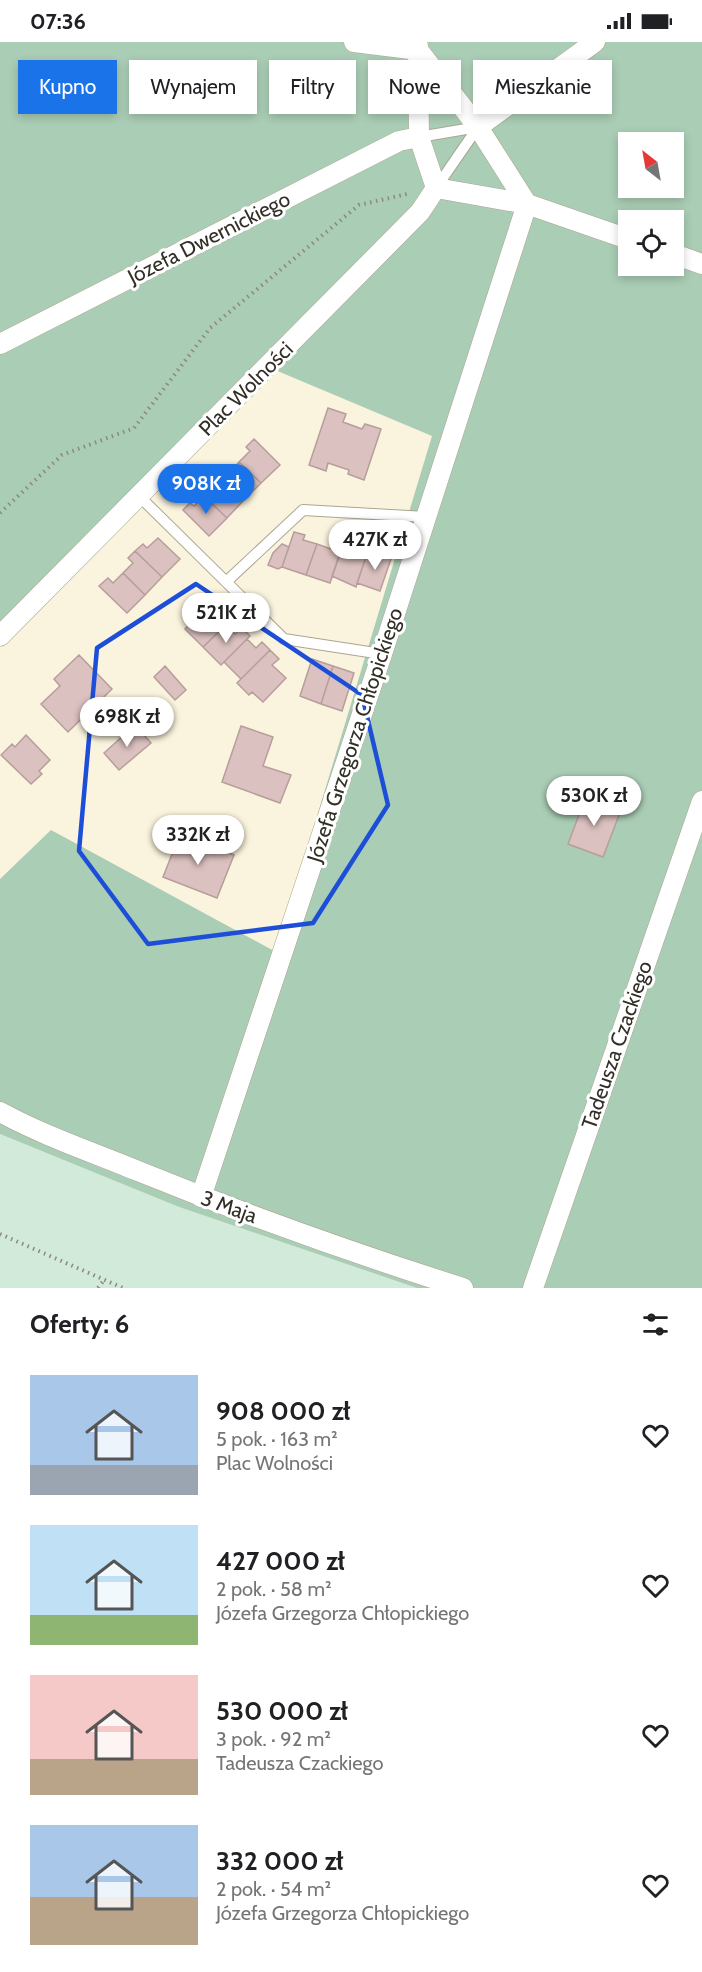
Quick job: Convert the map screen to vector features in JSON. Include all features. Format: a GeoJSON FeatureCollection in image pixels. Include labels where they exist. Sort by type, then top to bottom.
{"type":"FeatureCollection","features":[{"type":"Feature","properties":{"kind":"street"},"geometry":{"type":"LineString","coordinates":[[354,42],[418,46]]}},
{"type":"Feature","properties":{"kind":"street"},"geometry":{"type":"LineString","coordinates":[[477,127],[595,42]]}},
{"type":"Feature","properties":{"kind":"street"},"geometry":{"type":"LineString","coordinates":[[418,46],[477,127],[527,204]]}},
{"type":"Feature","properties":{"kind":"street"},"geometry":{"type":"LineString","coordinates":[[418,46],[419,137],[436,188],[527,204],[618,236]]}},
{"type":"Feature","properties":{"kind":"street","name":"Józefa Dwernickiego"},"geometry":{"type":"LineString","coordinates":[[0,344],[399,141],[419,137]]}},
{"type":"Feature","properties":{"kind":"street","name":"Plac Wolności"},"geometry":{"type":"LineString","coordinates":[[0,636],[420,212],[436,188]]}},
{"type":"Feature","properties":{"kind":"street","name":"Józefa Grzegorza Chłopickiego"},"geometry":{"type":"LineString","coordinates":[[201,1197],[382,654],[527,204]]}},
{"type":"Feature","properties":{"kind":"street"},"geometry":{"type":"LineString","coordinates":[[684,258],[702,264]]}},
{"type":"Feature","properties":{"kind":"street","name":"Tadeusza Czackiego"},"geometry":{"type":"LineString","coordinates":[[533,1288],[702,801]]}},
{"type":"Feature","properties":{"kind":"street","name":"3 Maja"},"geometry":{"type":"LineString","coordinates":[[0,1112],[51,1136],[201,1197],[381,1262],[463,1288]]}},
{"type":"Feature","properties":{"kind":"lane"},"geometry":{"type":"LineString","coordinates":[[419,137],[477,127]]}},
{"type":"Feature","properties":{"kind":"lane"},"geometry":{"type":"LineString","coordinates":[[436,188],[477,127]]}},
{"type":"Feature","properties":{"kind":"lane"},"geometry":{"type":"LineString","coordinates":[[140,497],[284,639],[382,654]]}},
{"type":"Feature","properties":{"kind":"lane"},"geometry":{"type":"LineString","coordinates":[[226,582],[303,510],[426,517]]}},
{"type":"Feature","properties":{"kind":"path"},"geometry":{"type":"LineString","coordinates":[[0,513],[62,455],[134,428],[210,328],[359,205],[436,188]]}},
{"type":"Feature","properties":{"kind":"path"},"geometry":{"type":"LineString","coordinates":[[0,1234],[123,1288]]}},
{"type":"Feature","properties":{"kind":"path"},"geometry":{"type":"LineString","coordinates":[[98,1288],[104,1280]]}},
{"type":"Feature","properties":{"kind":"highlighted area"},"geometry":{"type":"Polygon","coordinates":[[[196,584],[362,695],[388,805],[313,923],[148,944],[79,851],[97,648],[196,584]]]}},
{"type":"Feature","properties":{"kind":"green space"},"geometry":{"type":"Polygon","coordinates":[[[0,42],[702,42],[702,1288],[417,1288],[179,1207],[0,1134],[0,879],[51,830],[276,952],[432,436],[268,367],[0,636],[0,42]]]}},
{"type":"Feature","properties":{"kind":"green space"},"geometry":{"type":"Polygon","coordinates":[[[0,1134],[179,1207],[417,1288],[0,1288],[0,1134]]]}},
{"type":"Feature","properties":{"kind":"building"},"geometry":{"type":"Polygon","coordinates":[[[328,408],[346,414],[343,422],[362,429],[365,424],[381,429],[364,480],[348,474],[349,470],[328,463],[326,471],[309,465],[328,408]]]}},
{"type":"Feature","properties":{"kind":"building"},"geometry":{"type":"Polygon","coordinates":[[[254,439],[280,465],[261,483],[239,462],[250,451],[246,447],[254,439]]]}},
{"type":"Feature","properties":{"kind":"building"},"geometry":{"type":"Polygon","coordinates":[[[239,462],[261,483],[243,501],[217,474],[224,467],[229,473],[239,462]]]}},
{"type":"Feature","properties":{"kind":"building"},"geometry":{"type":"Polygon","coordinates":[[[217,474],[243,501],[227,518],[204,496],[214,486],[210,482],[217,474]]]}},
{"type":"Feature","properties":{"kind":"building"},"geometry":{"type":"Polygon","coordinates":[[[204,496],[227,518],[209,536],[183,510],[190,503],[194,506],[204,496]]]}},
{"type":"Feature","properties":{"kind":"building"},"geometry":{"type":"Polygon","coordinates":[[[294,532],[305,535],[303,540],[317,544],[306,575],[282,567],[294,532]]]}},
{"type":"Feature","properties":{"kind":"building"},"geometry":{"type":"Polygon","coordinates":[[[158,538],[180,559],[162,577],[135,551],[143,544],[147,548],[158,538]]]}},
{"type":"Feature","properties":{"kind":"building"},"geometry":{"type":"Polygon","coordinates":[[[282,544],[289,547],[282,567],[278,569],[268,565],[273,553],[282,544]]]}},
{"type":"Feature","properties":{"kind":"building"},"geometry":{"type":"Polygon","coordinates":[[[317,544],[331,549],[332,545],[342,548],[330,583],[306,575],[317,544]]]}},
{"type":"Feature","properties":{"kind":"building"},"geometry":{"type":"Polygon","coordinates":[[[341,550],[355,555],[357,550],[367,554],[356,587],[332,576],[341,550]]]}},
{"type":"Feature","properties":{"kind":"building"},"geometry":{"type":"Polygon","coordinates":[[[135,551],[162,577],[145,595],[123,573],[133,563],[128,558],[135,551]]]}},
{"type":"Feature","properties":{"kind":"building"},"geometry":{"type":"Polygon","coordinates":[[[381,552],[392,556],[380,591],[357,583],[367,554],[379,558],[381,552]]]}},
{"type":"Feature","properties":{"kind":"building"},"geometry":{"type":"Polygon","coordinates":[[[123,573],[145,595],[127,613],[99,586],[108,578],[113,583],[123,573]]]}},
{"type":"Feature","properties":{"kind":"building"},"geometry":{"type":"Polygon","coordinates":[[[211,602],[220,611],[216,614],[226,625],[203,647],[185,629],[211,602]]]}},
{"type":"Feature","properties":{"kind":"building"},"geometry":{"type":"Polygon","coordinates":[[[226,625],[235,634],[242,628],[250,636],[221,665],[203,647],[226,625]]]}},
{"type":"Feature","properties":{"kind":"building"},"geometry":{"type":"Polygon","coordinates":[[[247,639],[256,648],[262,642],[270,650],[241,679],[224,662],[247,639]]]}},
{"type":"Feature","properties":{"kind":"building"},"geometry":{"type":"Polygon","coordinates":[[[270,650],[279,659],[272,665],[286,678],[263,702],[252,692],[249,695],[237,683],[270,650]]]}},
{"type":"Feature","properties":{"kind":"building"},"geometry":{"type":"Polygon","coordinates":[[[79,655],[112,689],[68,732],[41,704],[60,686],[54,679],[79,655]]]}},
{"type":"Feature","properties":{"kind":"building"},"geometry":{"type":"Polygon","coordinates":[[[312,659],[333,666],[321,704],[300,696],[312,659]]]}},
{"type":"Feature","properties":{"kind":"building"},"geometry":{"type":"Polygon","coordinates":[[[165,666],[186,690],[175,700],[154,677],[165,666]]]}},
{"type":"Feature","properties":{"kind":"building"},"geometry":{"type":"Polygon","coordinates":[[[333,666],[354,673],[342,711],[321,704],[333,666]]]}},
{"type":"Feature","properties":{"kind":"building"},"geometry":{"type":"Polygon","coordinates":[[[135,725],[151,743],[119,770],[104,753],[135,725]]]}},
{"type":"Feature","properties":{"kind":"building"},"geometry":{"type":"Polygon","coordinates":[[[241,726],[273,737],[263,766],[291,775],[280,803],[222,782],[241,726]]]}},
{"type":"Feature","properties":{"kind":"building"},"geometry":{"type":"Polygon","coordinates":[[[26,735],[50,760],[39,771],[42,774],[31,784],[1,755],[12,744],[15,747],[26,735]]]}},
{"type":"Feature","properties":{"kind":"building"},"geometry":{"type":"Polygon","coordinates":[[[586,796],[621,810],[603,857],[568,844],[586,796]]]}},
{"type":"Feature","properties":{"kind":"building"},"geometry":{"type":"Polygon","coordinates":[[[180,834],[234,855],[217,898],[163,877],[180,834]]]}}]}
